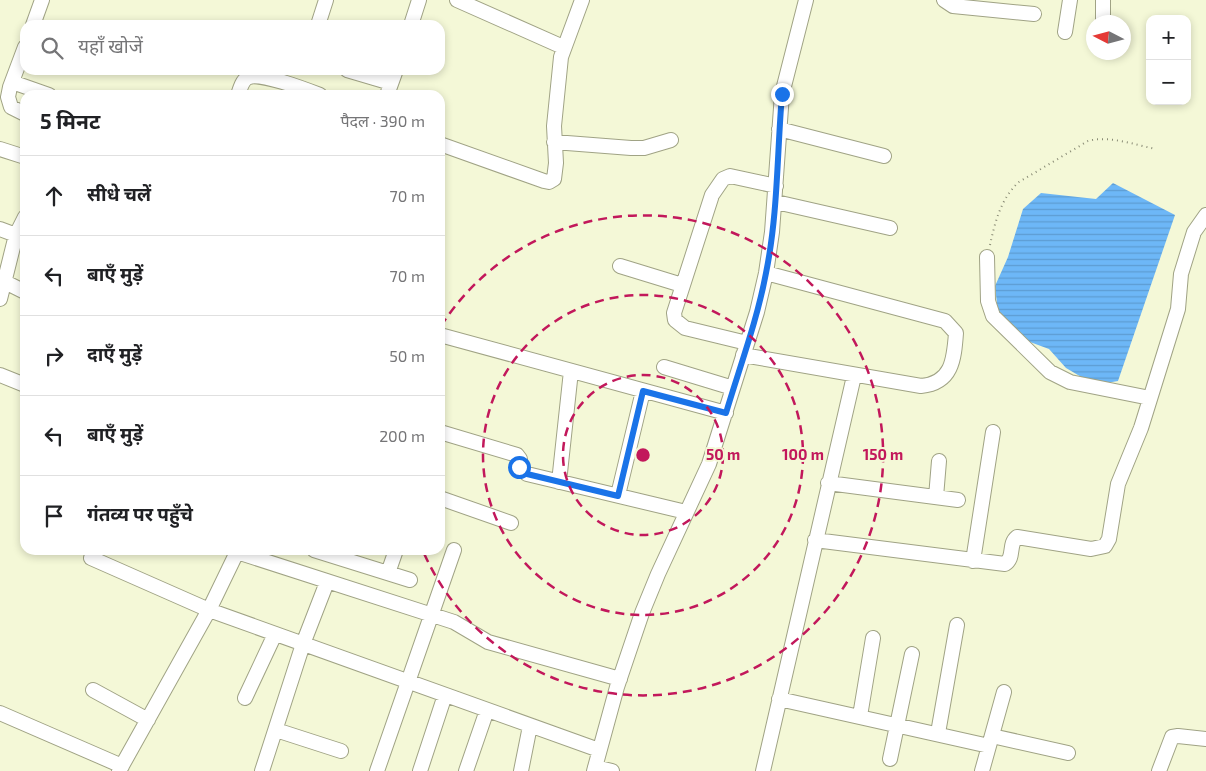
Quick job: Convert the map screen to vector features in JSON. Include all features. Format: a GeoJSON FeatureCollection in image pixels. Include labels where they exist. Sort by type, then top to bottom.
{"type":"FeatureCollection","features":[{"type":"Feature","properties":{"kind":"street"},"geometry":{"type":"LineString","coordinates":[[37,20],[42,0]]}},
{"type":"Feature","properties":{"kind":"street"},"geometry":{"type":"LineString","coordinates":[[320,20],[326,0]]}},
{"type":"Feature","properties":{"kind":"street"},"geometry":{"type":"LineString","coordinates":[[413,20],[419,0]]}},
{"type":"Feature","properties":{"kind":"street"},"geometry":{"type":"LineString","coordinates":[[456,0],[563,47]]}},
{"type":"Feature","properties":{"kind":"street"},"geometry":{"type":"LineString","coordinates":[[445,146],[549,182],[554,179],[554,126],[563,47],[582,0]]}},
{"type":"Feature","properties":{"kind":"street"},"geometry":{"type":"LineString","coordinates":[[612,771],[595,769],[620,679],[658,574],[709,464],[734,388],[766,273],[776,202],[782,94],[806,0]]}},
{"type":"Feature","properties":{"kind":"street"},"geometry":{"type":"LineString","coordinates":[[944,0],[953,6],[1034,14]]}},
{"type":"Feature","properties":{"kind":"street"},"geometry":{"type":"LineString","coordinates":[[1065,32],[1070,0]]}},
{"type":"Feature","properties":{"kind":"street"},"geometry":{"type":"LineString","coordinates":[[1103,0],[1103,15]]}},
{"type":"Feature","properties":{"kind":"street"},"geometry":{"type":"LineString","coordinates":[[20,60],[4,99],[11,107],[20,112]]}},
{"type":"Feature","properties":{"kind":"street"},"geometry":{"type":"LineString","coordinates":[[364,75],[392,83]]}},
{"type":"Feature","properties":{"kind":"street"},"geometry":{"type":"LineString","coordinates":[[240,90],[246,78],[252,76],[305,90]]}},
{"type":"Feature","properties":{"kind":"street"},"geometry":{"type":"LineString","coordinates":[[12,82],[35,90]]}},
{"type":"Feature","properties":{"kind":"street"},"geometry":{"type":"LineString","coordinates":[[779,129],[884,156]]}},
{"type":"Feature","properties":{"kind":"street"},"geometry":{"type":"LineString","coordinates":[[554,142],[644,148],[671,140]]}},
{"type":"Feature","properties":{"kind":"street"},"geometry":{"type":"LineString","coordinates":[[0,149],[20,155]]}},
{"type":"Feature","properties":{"kind":"street"},"geometry":{"type":"LineString","coordinates":[[766,273],[945,321],[956,333],[954,358],[945,376],[935,385],[921,386],[854,376],[745,349],[685,328],[674,320],[674,313],[682,285],[717,185],[730,176],[776,186]]}},
{"type":"Feature","properties":{"kind":"street"},"geometry":{"type":"LineString","coordinates":[[776,202],[890,228]]}},
{"type":"Feature","properties":{"kind":"street"},"geometry":{"type":"LineString","coordinates":[[815,540],[1008,563],[1013,542],[1017,537],[1091,548],[1105,546],[1109,539],[1118,484],[1138,436],[1178,309],[1181,274],[1194,232],[1206,215]]}},
{"type":"Feature","properties":{"kind":"street"},"geometry":{"type":"LineString","coordinates":[[0,299],[16,235],[20,227]]}},
{"type":"Feature","properties":{"kind":"street"},"geometry":{"type":"LineString","coordinates":[[0,229],[16,235]]}},
{"type":"Feature","properties":{"kind":"street"},"geometry":{"type":"LineString","coordinates":[[987,257],[988,301],[992,316],[1050,372],[1070,382],[1150,398]]}},
{"type":"Feature","properties":{"kind":"street"},"geometry":{"type":"LineString","coordinates":[[620,266],[682,285]]}},
{"type":"Feature","properties":{"kind":"street"},"geometry":{"type":"LineString","coordinates":[[5,282],[20,290]]}},
{"type":"Feature","properties":{"kind":"street"},"geometry":{"type":"LineString","coordinates":[[445,336],[726,413]]}},
{"type":"Feature","properties":{"kind":"street"},"geometry":{"type":"LineString","coordinates":[[664,367],[734,388]]}},
{"type":"Feature","properties":{"kind":"street"},"geometry":{"type":"LineString","coordinates":[[559,482],[571,371]]}},
{"type":"Feature","properties":{"kind":"street"},"geometry":{"type":"LineString","coordinates":[[0,374],[20,383]]}},
{"type":"Feature","properties":{"kind":"street"},"geometry":{"type":"LineString","coordinates":[[763,771],[854,376]]}},
{"type":"Feature","properties":{"kind":"street"},"geometry":{"type":"LineString","coordinates":[[618,496],[643,391]]}},
{"type":"Feature","properties":{"kind":"street"},"geometry":{"type":"LineString","coordinates":[[973,560],[993,432]]}},
{"type":"Feature","properties":{"kind":"street"},"geometry":{"type":"LineString","coordinates":[[445,433],[512,452],[520,459],[522,471],[559,482],[686,512]]}},
{"type":"Feature","properties":{"kind":"street"},"geometry":{"type":"LineString","coordinates":[[936,497],[939,461]]}},
{"type":"Feature","properties":{"kind":"street"},"geometry":{"type":"LineString","coordinates":[[828,483],[958,500]]}},
{"type":"Feature","properties":{"kind":"street"},"geometry":{"type":"LineString","coordinates":[[445,500],[511,523]]}},
{"type":"Feature","properties":{"kind":"street"},"geometry":{"type":"LineString","coordinates":[[377,771],[454,550]]}},
{"type":"Feature","properties":{"kind":"street"},"geometry":{"type":"LineString","coordinates":[[0,713],[120,768],[209,610],[235,555]]}},
{"type":"Feature","properties":{"kind":"street"},"geometry":{"type":"LineString","coordinates":[[249,555],[430,616],[454,622],[488,642],[620,679]]}},
{"type":"Feature","properties":{"kind":"street"},"geometry":{"type":"LineString","coordinates":[[343,555],[410,580]]}},
{"type":"Feature","properties":{"kind":"street"},"geometry":{"type":"LineString","coordinates":[[388,573],[394,555]]}},
{"type":"Feature","properties":{"kind":"street"},"geometry":{"type":"LineString","coordinates":[[91,558],[209,610],[599,750]]}},
{"type":"Feature","properties":{"kind":"street"},"geometry":{"type":"LineString","coordinates":[[262,771],[303,644],[327,582]]}},
{"type":"Feature","properties":{"kind":"street"},"geometry":{"type":"LineString","coordinates":[[938,733],[957,625]]}},
{"type":"Feature","properties":{"kind":"street"},"geometry":{"type":"LineString","coordinates":[[245,698],[275,634]]}},
{"type":"Feature","properties":{"kind":"street"},"geometry":{"type":"LineString","coordinates":[[860,716],[873,638]]}},
{"type":"Feature","properties":{"kind":"street"},"geometry":{"type":"LineString","coordinates":[[890,759],[912,654]]}},
{"type":"Feature","properties":{"kind":"street"},"geometry":{"type":"LineString","coordinates":[[92,690],[148,720]]}},
{"type":"Feature","properties":{"kind":"street"},"geometry":{"type":"LineString","coordinates":[[982,771],[1004,692]]}},
{"type":"Feature","properties":{"kind":"street"},"geometry":{"type":"LineString","coordinates":[[420,771],[445,695]]}},
{"type":"Feature","properties":{"kind":"street"},"geometry":{"type":"LineString","coordinates":[[779,699],[938,733],[1068,753]]}},
{"type":"Feature","properties":{"kind":"street"},"geometry":{"type":"LineString","coordinates":[[466,771],[487,710]]}},
{"type":"Feature","properties":{"kind":"street"},"geometry":{"type":"LineString","coordinates":[[520,771],[530,726]]}},
{"type":"Feature","properties":{"kind":"street"},"geometry":{"type":"LineString","coordinates":[[276,730],[341,751]]}},
{"type":"Feature","properties":{"kind":"street"},"geometry":{"type":"LineString","coordinates":[[1159,771],[1172,738],[1178,736],[1206,739]]}},
{"type":"Feature","properties":{"kind":"path"},"geometry":{"type":"LineString","coordinates":[[987,257],[994,226],[1002,206],[1010,191],[1019,182],[1088,141],[1097,138],[1156,149]]}},
{"type":"Feature","properties":{"kind":"water"},"geometry":{"type":"Polygon","coordinates":[[[1113,183],[1175,215],[1118,381],[1095,385],[1066,368],[1049,349],[1030,342],[1014,330],[998,313],[995,286],[1008,257],[1023,209],[1041,193],[1096,199],[1113,183]]]}},
{"type":"Feature","properties":{"kind":"route"},"geometry":{"type":"LineString","coordinates":[[519,467],[527,474],[618,496],[643,391],[726,413],[757,312],[766,273],[776,202],[782,94]]}}]}
